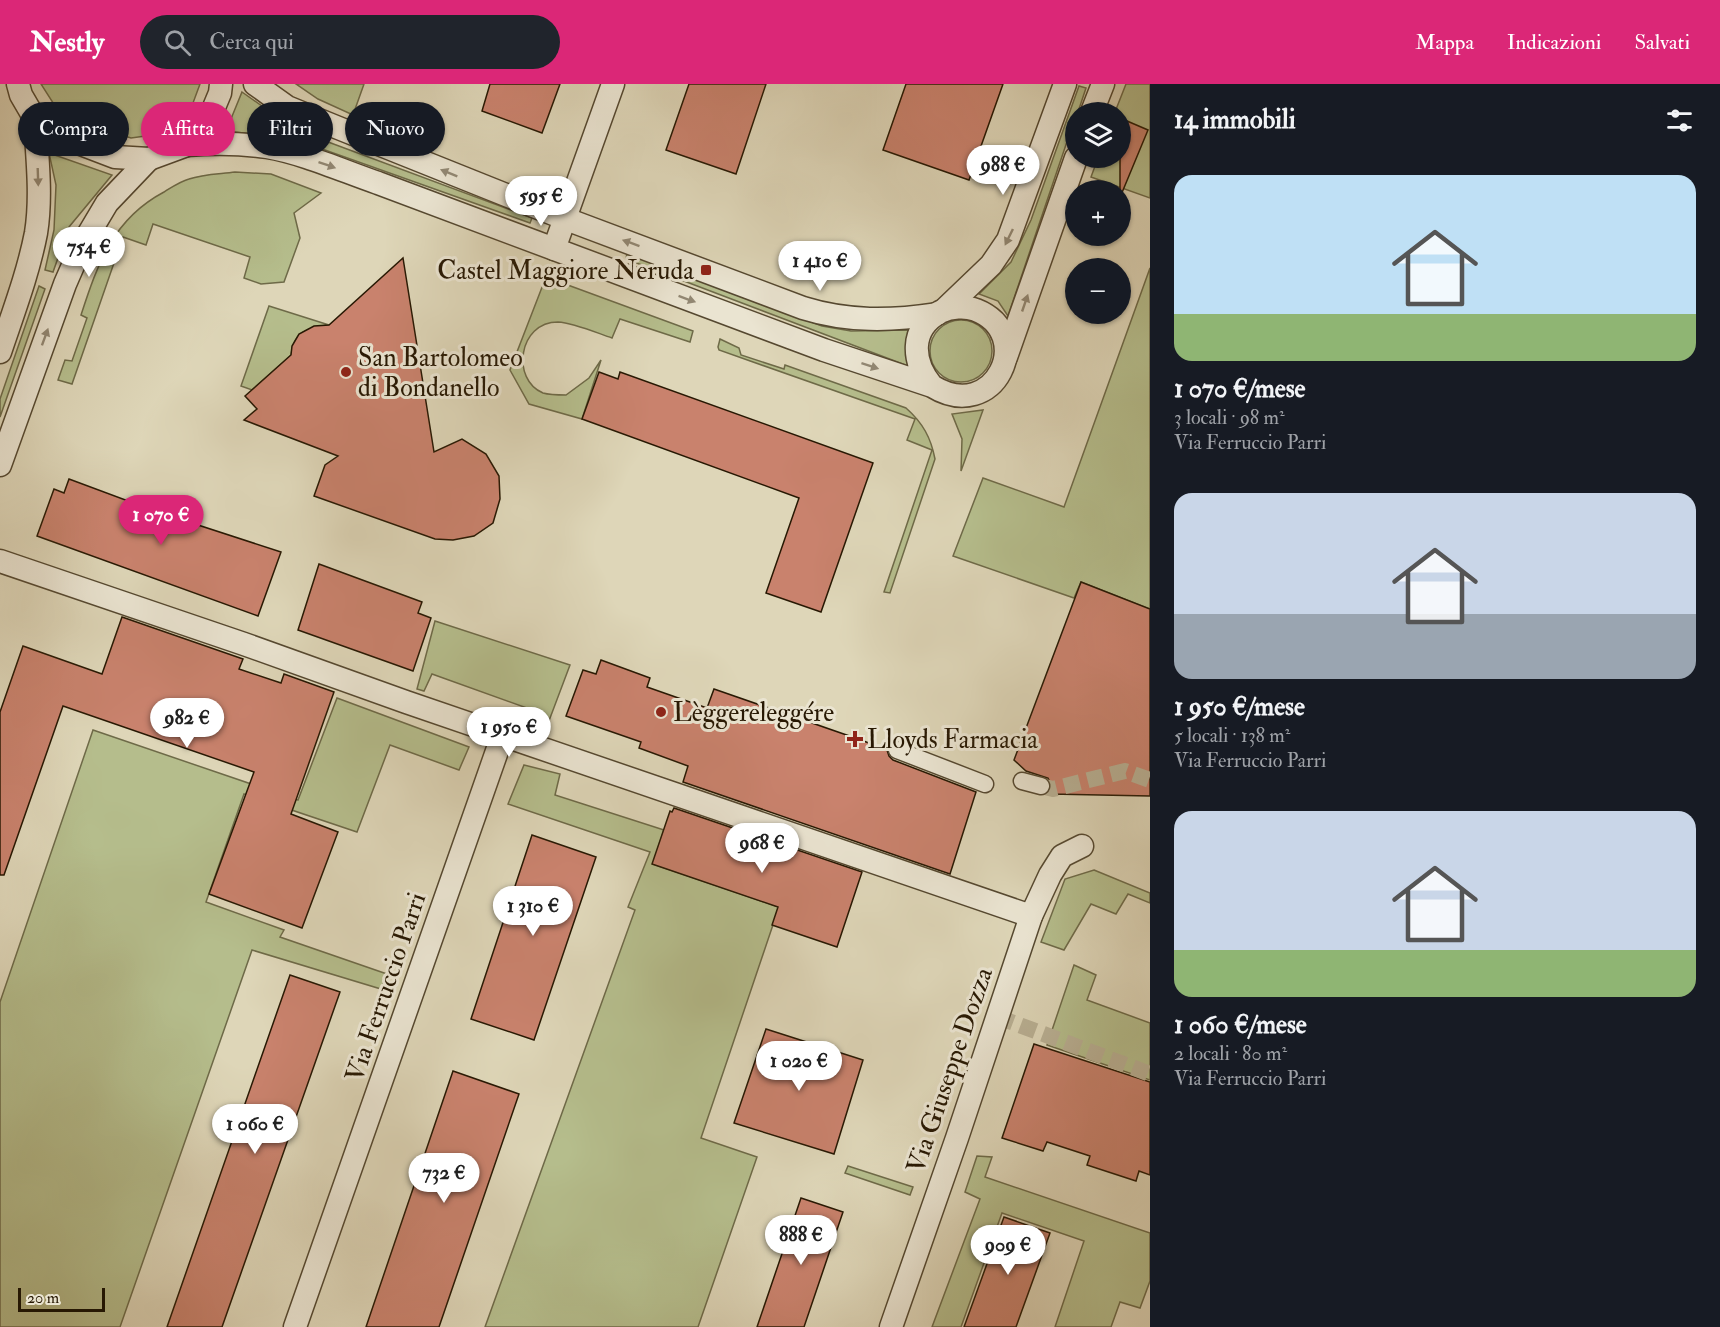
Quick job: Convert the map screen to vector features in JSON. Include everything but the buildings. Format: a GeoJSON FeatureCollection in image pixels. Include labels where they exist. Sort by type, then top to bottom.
{"type":"FeatureCollection","features":[{"type":"Feature","properties":{"kind":"street"},"geometry":{"type":"LineString","coordinates":[[216,102],[221,84]]}},
{"type":"Feature","properties":{"kind":"street"},"geometry":{"type":"LineString","coordinates":[[255,84],[287,107],[566,219],[823,314],[886,320],[957,308],[970,308],[994,321],[1005,345],[1005,358]]}},
{"type":"Feature","properties":{"kind":"street"},"geometry":{"type":"LineString","coordinates":[[554,249],[613,84]]}},
{"type":"Feature","properties":{"kind":"street"},"geometry":{"type":"LineString","coordinates":[[932,386],[923,376],[918,363],[916,349],[919,335],[926,323],[991,265],[1008,240],[1065,84]]}},
{"type":"Feature","properties":{"kind":"street"},"geometry":{"type":"LineString","coordinates":[[1096,102],[1103,84]]}},
{"type":"Feature","properties":{"kind":"street"},"geometry":{"type":"LineString","coordinates":[[18,88],[26,102]]}},
{"type":"Feature","properties":{"kind":"street"},"geometry":{"type":"LineString","coordinates":[[235,144],[269,148],[378,183],[824,350],[932,386],[943,393],[955,396],[968,396],[980,392],[991,385],[999,375],[1072,168]]}},
{"type":"Feature","properties":{"kind":"street"},"geometry":{"type":"LineString","coordinates":[[0,352],[27,272],[36,231],[37,156]]}},
{"type":"Feature","properties":{"kind":"street"},"geometry":{"type":"LineString","coordinates":[[112,156],[149,159],[157,156]]}},
{"type":"Feature","properties":{"kind":"street"},"geometry":{"type":"LineString","coordinates":[[0,465],[64,284],[82,244],[107,203],[149,159]]}},
{"type":"Feature","properties":{"kind":"street"},"geometry":{"type":"LineString","coordinates":[[0,561],[1031,916]]}},
{"type":"Feature","properties":{"kind":"street","name":"Via Ferruccio Parri"},"geometry":{"type":"LineString","coordinates":[[295,1327],[503,734]]}},
{"type":"Feature","properties":{"kind":"street"},"geometry":{"type":"LineString","coordinates":[[897,750],[985,784]]}},
{"type":"Feature","properties":{"kind":"street"},"geometry":{"type":"LineString","coordinates":[[1022,781],[1041,786]]}},
{"type":"Feature","properties":{"kind":"street","name":"Via Giuseppe Dozza"},"geometry":{"type":"LineString","coordinates":[[891,1327],[1031,916],[1050,875],[1062,856],[1082,846]]}},
{"type":"Feature","properties":{"kind":"green space"},"geometry":{"type":"Polygon","coordinates":[[[41,84],[200,84],[193,102],[141,102],[141,137],[131,138],[129,137],[129,102],[52,102],[41,84]]]}},
{"type":"Feature","properties":{"kind":"green space"},"geometry":{"type":"Polygon","coordinates":[[[296,84],[364,84],[358,102],[345,102],[345,111],[333,106],[333,102],[318,99],[296,84]]]}},
{"type":"Feature","properties":{"kind":"green space"},"geometry":{"type":"Polygon","coordinates":[[[1126,84],[1150,84],[1150,198],[1131,191],[1131,180],[1099,180],[1091,177],[1094,168],[1131,168],[1131,102],[1119,102],[1126,84]]]}},
{"type":"Feature","properties":{"kind":"green space"},"geometry":{"type":"Polygon","coordinates":[[[1079,86],[1086,88],[1081,102],[1073,102],[1079,86]]]}},
{"type":"Feature","properties":{"kind":"green space"},"geometry":{"type":"Polygon","coordinates":[[[242,92],[256,102],[247,102],[247,133],[235,132],[235,109],[242,92]]]}},
{"type":"Feature","properties":{"kind":"green space"},"geometry":{"type":"Polygon","coordinates":[[[1065,125],[1065,148],[1008,316],[998,301],[979,294],[1011,262],[1031,220],[1065,125]]]}},
{"type":"Feature","properties":{"kind":"green space"},"geometry":{"type":"Polygon","coordinates":[[[333,144],[345,148],[345,156],[366,156],[532,218],[530,223],[333,153],[333,144]]]}},
{"type":"Feature","properties":{"kind":"green space"},"geometry":{"type":"Polygon","coordinates":[[[50,156],[58,156],[112,175],[69,227],[53,272],[45,270],[54,230],[56,185],[50,156]]]}},
{"type":"Feature","properties":{"kind":"green space"},"geometry":{"type":"Polygon","coordinates":[[[235,172],[271,174],[321,193],[294,213],[300,238],[284,282],[261,284],[244,278],[250,257],[153,224],[146,245],[123,237],[72,384],[58,380],[65,360],[72,361],[87,318],[81,315],[101,260],[120,229],[146,203],[186,180],[235,172]]]}},
{"type":"Feature","properties":{"kind":"green space"},"geometry":{"type":"Polygon","coordinates":[[[627,253],[822,326],[851,331],[909,330],[906,347],[908,366],[626,259],[627,253]]]}},
{"type":"Feature","properties":{"kind":"green space"},"geometry":{"type":"Polygon","coordinates":[[[1150,268],[1150,609],[1081,582],[1074,598],[953,556],[983,478],[1064,507],[1150,268]]]}},
{"type":"Feature","properties":{"kind":"green space"},"geometry":{"type":"Polygon","coordinates":[[[546,277],[693,331],[690,342],[620,319],[612,338],[564,323],[545,325],[534,331],[527,341],[523,365],[526,376],[533,386],[543,393],[566,395],[589,378],[601,360],[582,419],[529,404],[510,370],[546,277]]]}},
{"type":"Feature","properties":{"kind":"green space"},"geometry":{"type":"Polygon","coordinates":[[[39,286],[45,289],[0,417],[0,399],[39,286]]]}},
{"type":"Feature","properties":{"kind":"green space"},"geometry":{"type":"Polygon","coordinates":[[[269,306],[329,325],[308,329],[298,336],[292,347],[291,355],[252,390],[241,386],[269,306]]]}},
{"type":"Feature","properties":{"kind":"green space"},"geometry":{"type":"Polygon","coordinates":[[[955,320],[967,320],[983,329],[990,339],[992,351],[990,363],[983,373],[967,382],[955,382],[944,377],[935,368],[930,357],[930,345],[935,334],[944,325],[955,320]]]}},
{"type":"Feature","properties":{"kind":"green space"},"geometry":{"type":"Polygon","coordinates":[[[720,339],[739,348],[741,355],[784,369],[785,365],[906,408],[922,425],[929,438],[935,459],[890,593],[884,592],[932,450],[907,440],[915,419],[719,350],[720,339]]]}},
{"type":"Feature","properties":{"kind":"green space"},"geometry":{"type":"Polygon","coordinates":[[[983,410],[961,471],[962,439],[952,414],[983,410]]]}},
{"type":"Feature","properties":{"kind":"green space"},"geometry":{"type":"Polygon","coordinates":[[[435,621],[570,665],[544,734],[533,730],[538,712],[432,674],[424,691],[417,689],[435,621]]]}},
{"type":"Feature","properties":{"kind":"green space"},"geometry":{"type":"Polygon","coordinates":[[[337,698],[469,747],[459,770],[390,745],[357,832],[244,794],[206,902],[284,930],[280,937],[387,974],[381,989],[252,950],[120,1327],[0,1327],[0,1002],[93,730],[298,800],[337,698]]]}},
{"type":"Feature","properties":{"kind":"green space"},"geometry":{"type":"Polygon","coordinates":[[[524,765],[560,774],[555,795],[664,830],[653,864],[779,907],[701,1138],[757,1157],[698,1327],[485,1327],[635,910],[628,907],[650,852],[508,804],[524,765]]]}},
{"type":"Feature","properties":{"kind":"green space"},"geometry":{"type":"Polygon","coordinates":[[[1094,870],[1150,893],[1150,903],[1128,894],[1116,914],[1091,904],[1064,950],[1041,942],[1065,879],[1094,870]]]}},
{"type":"Feature","properties":{"kind":"green space"},"geometry":{"type":"Polygon","coordinates":[[[1074,965],[1096,975],[1087,1000],[1150,1023],[1150,1080],[1047,1045],[1074,965]]]}},
{"type":"Feature","properties":{"kind":"green space"},"geometry":{"type":"Polygon","coordinates":[[[977,1156],[992,1157],[985,1177],[1150,1233],[1150,1281],[1140,1308],[1120,1302],[1111,1327],[1055,1327],[1084,1241],[1002,1213],[961,1327],[932,1327],[980,1199],[965,1192],[977,1156]]]}},
{"type":"Feature","properties":{"kind":"green space"},"geometry":{"type":"Polygon","coordinates":[[[848,1166],[913,1187],[910,1195],[845,1173],[848,1166]]]}},
{"type":"Feature","properties":{"kind":"tunnel"},"geometry":{"type":"LineString","coordinates":[[1041,786],[1053,789],[1125,771],[1150,780]]}},
{"type":"Feature","properties":{"kind":"tunnel"},"geometry":{"type":"LineString","coordinates":[[998,1017],[1150,1074]]}},
{"type":"Feature","properties":{"kind":"place","name":"Castel Maggiore Neruda"},"geometry":{"type":"Point","coordinates":[706,270]}},
{"type":"Feature","properties":{"kind":"place","name":"San Bartolomeo di Bondanello"},"geometry":{"type":"Point","coordinates":[346,372]}},
{"type":"Feature","properties":{"kind":"place","name":"Lèggereleggére"},"geometry":{"type":"Point","coordinates":[661,712]}},
{"type":"Feature","properties":{"kind":"place","name":"Lloyds Farmacia"},"geometry":{"type":"Point","coordinates":[855,739]}}]}
